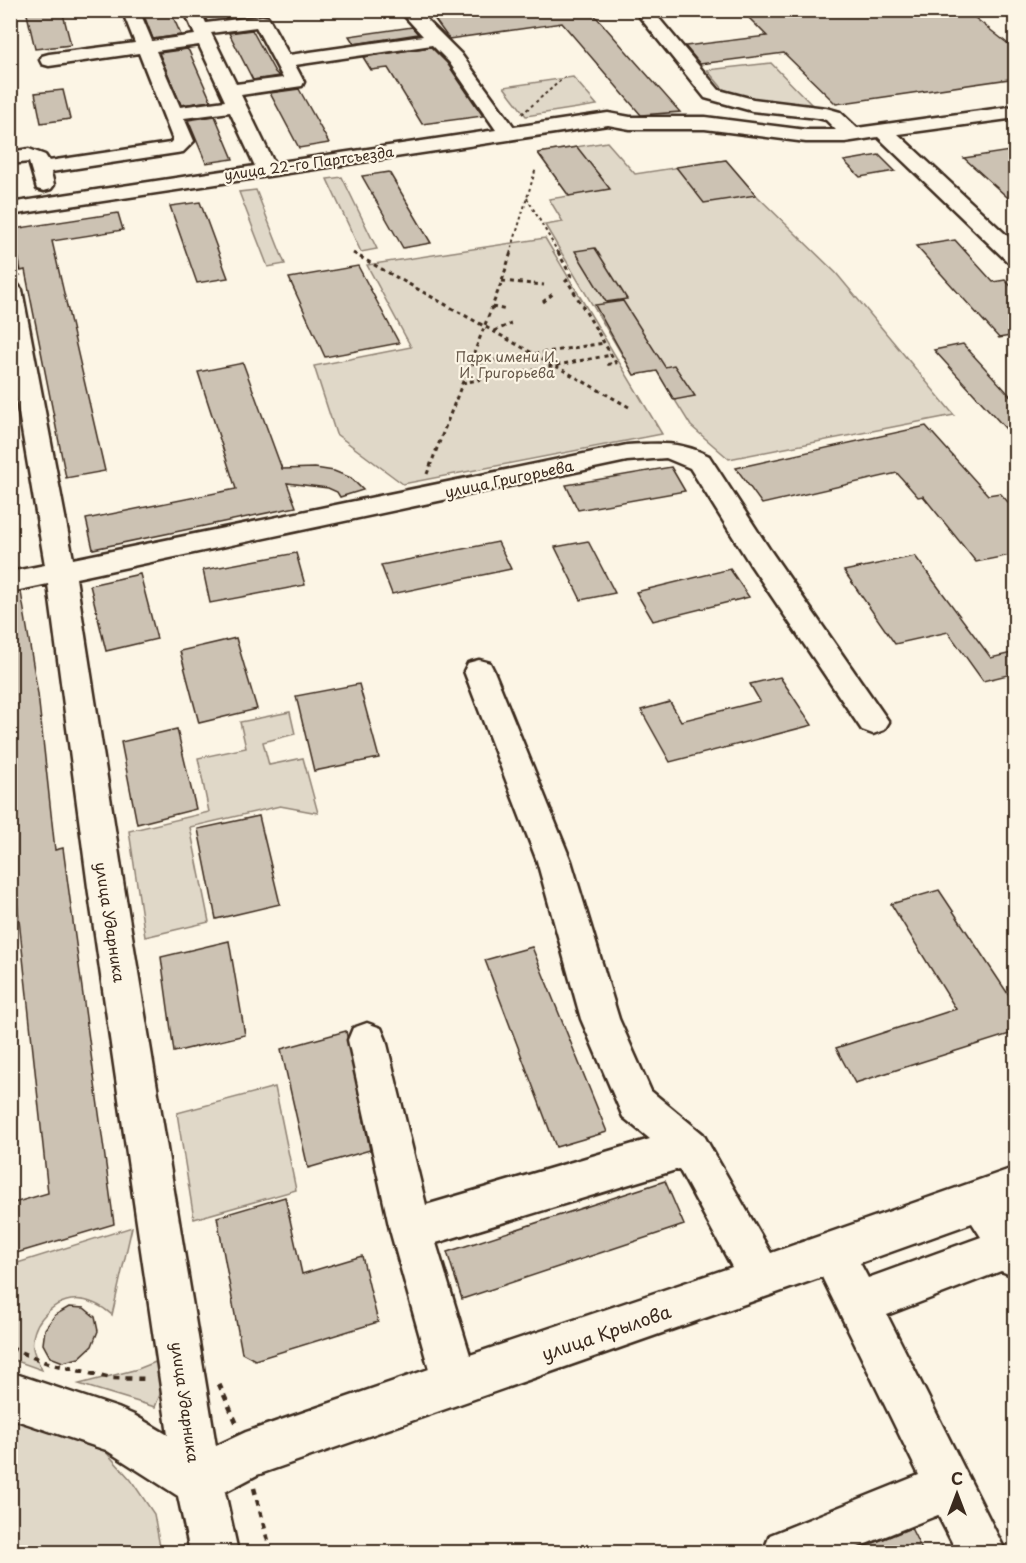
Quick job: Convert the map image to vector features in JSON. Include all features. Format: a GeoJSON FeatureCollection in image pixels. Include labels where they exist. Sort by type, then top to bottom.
{"type":"FeatureCollection","features":[{"type":"Feature","properties":{"kind":"street"},"geometry":{"type":"LineString","coordinates":[[40,168],[176,148],[184,141],[130,10]]}},
{"type":"Feature","properties":{"kind":"street"},"geometry":{"type":"LineString","coordinates":[[192,10],[267,169]]}},
{"type":"Feature","properties":{"kind":"street"},"geometry":{"type":"LineString","coordinates":[[407,10],[455,58],[508,133]]}},
{"type":"Feature","properties":{"kind":"street"},"geometry":{"type":"LineString","coordinates":[[642,10],[712,94],[752,105],[819,112],[833,116],[852,135]]}},
{"type":"Feature","properties":{"kind":"street"},"geometry":{"type":"LineString","coordinates":[[49,60],[145,47],[262,21],[295,82],[172,114]]}},
{"type":"Feature","properties":{"kind":"street"},"geometry":{"type":"LineString","coordinates":[[283,61],[438,39]]}},
{"type":"Feature","properties":{"kind":"street"},"geometry":{"type":"LineString","coordinates":[[1007,113],[1016,128]]}},
{"type":"Feature","properties":{"kind":"street","name":"улица 22-го Партсъезда"},"geometry":{"type":"LineString","coordinates":[[10,209],[608,119],[630,123],[705,123],[806,136],[852,135],[1007,113]]}},
{"type":"Feature","properties":{"kind":"street"},"geometry":{"type":"LineString","coordinates":[[883,131],[1016,257]]}},
{"type":"Feature","properties":{"kind":"street"},"geometry":{"type":"LineString","coordinates":[[138,153],[149,187]]}},
{"type":"Feature","properties":{"kind":"street"},"geometry":{"type":"LineString","coordinates":[[10,158],[29,156],[38,159],[48,203]]}},
{"type":"Feature","properties":{"kind":"street","name":"улица Ударника"},"geometry":{"type":"LineString","coordinates":[[10,290],[61,572],[105,887],[181,1377],[198,1480],[214,1552]]}},
{"type":"Feature","properties":{"kind":"street","name":"улица Григорьева"},"geometry":{"type":"LineString","coordinates":[[10,582],[642,450],[666,450],[689,456],[700,462],[760,557],[873,722]]}},
{"type":"Feature","properties":{"kind":"street"},"geometry":{"type":"LineString","coordinates":[[479,671],[554,861],[604,1030],[637,1104],[688,1148],[761,1278]]}},
{"type":"Feature","properties":{"kind":"street"},"geometry":{"type":"LineString","coordinates":[[367,1040],[411,1230],[456,1384]]}},
{"type":"Feature","properties":{"kind":"street"},"geometry":{"type":"LineString","coordinates":[[411,1230],[688,1148]]}},
{"type":"Feature","properties":{"kind":"street"},"geometry":{"type":"LineString","coordinates":[[858,1304],[1013,1251],[998,1193]]}},
{"type":"Feature","properties":{"kind":"street","name":"улица Крылова"},"geometry":{"type":"LineString","coordinates":[[198,1480],[246,1455],[761,1278],[998,1193]]}},
{"type":"Feature","properties":{"kind":"street"},"geometry":{"type":"LineString","coordinates":[[832,1252],[982,1552]]}},
{"type":"Feature","properties":{"kind":"street"},"geometry":{"type":"LineString","coordinates":[[10,1395],[118,1431],[198,1480]]}},
{"type":"Feature","properties":{"kind":"street"},"geometry":{"type":"LineString","coordinates":[[787,1552],[949,1487]]}},
{"type":"Feature","properties":{"kind":"path"},"geometry":{"type":"LineString","coordinates":[[521,115],[567,75]]}},
{"type":"Feature","properties":{"kind":"path"},"geometry":{"type":"LineString","coordinates":[[418,497],[502,281],[536,168]]}},
{"type":"Feature","properties":{"kind":"path"},"geometry":{"type":"LineString","coordinates":[[527,198],[571,276],[566,281],[616,363],[604,365]]}},
{"type":"Feature","properties":{"kind":"path"},"geometry":{"type":"LineString","coordinates":[[353,253],[630,407]]}},
{"type":"Feature","properties":{"kind":"path"},"geometry":{"type":"LineString","coordinates":[[502,281],[544,285]]}},
{"type":"Feature","properties":{"kind":"path"},"geometry":{"type":"LineString","coordinates":[[543,302],[554,292]]}},
{"type":"Feature","properties":{"kind":"path"},"geometry":{"type":"LineString","coordinates":[[492,307],[507,309]]}},
{"type":"Feature","properties":{"kind":"path"},"geometry":{"type":"LineString","coordinates":[[494,331],[511,324]]}},
{"type":"Feature","properties":{"kind":"path"},"geometry":{"type":"LineString","coordinates":[[470,364],[604,343]]}},
{"type":"Feature","properties":{"kind":"path"},"geometry":{"type":"LineString","coordinates":[[462,383],[611,355]]}},
{"type":"Feature","properties":{"kind":"path"},"geometry":{"type":"LineString","coordinates":[[10,1348],[48,1363],[111,1378],[165,1380],[211,1366],[237,1424],[248,1420]]}},
{"type":"Feature","properties":{"kind":"green space"},"geometry":{"type":"Polygon","coordinates":[[[771,63],[812,105],[746,98],[723,89],[707,70],[771,63]]]}},
{"type":"Feature","properties":{"kind":"green space"},"geometry":{"type":"Polygon","coordinates":[[[573,77],[597,105],[526,116],[504,87],[573,77]]]}},
{"type":"Feature","properties":{"kind":"green space"},"geometry":{"type":"Polygon","coordinates":[[[607,142],[635,174],[726,160],[756,195],[836,273],[954,415],[729,459],[691,426],[657,371],[634,375],[545,225],[563,222],[549,199],[569,196],[538,153],[607,142]]]}},
{"type":"Feature","properties":{"kind":"green space"},"geometry":{"type":"Polygon","coordinates":[[[342,177],[377,249],[361,252],[327,179],[342,177]]]}},
{"type":"Feature","properties":{"kind":"green space"},"geometry":{"type":"Polygon","coordinates":[[[256,190],[285,264],[268,267],[239,192],[256,190]]]}},
{"type":"Feature","properties":{"kind":"green space","name":"Парк имени И. И. Григорьева"},"geometry":{"type":"Polygon","coordinates":[[[545,238],[662,434],[403,484],[336,434],[314,366],[411,347],[367,265],[545,238]]]}},
{"type":"Feature","properties":{"kind":"green space"},"geometry":{"type":"Polygon","coordinates":[[[290,712],[295,734],[263,742],[269,765],[303,758],[318,813],[280,806],[190,827],[209,922],[145,937],[129,831],[209,812],[198,758],[246,748],[240,722],[290,712]]]}},
{"type":"Feature","properties":{"kind":"green space"},"geometry":{"type":"Polygon","coordinates":[[[275,1087],[296,1190],[194,1219],[177,1113],[275,1087]]]}},
{"type":"Feature","properties":{"kind":"green space"},"geometry":{"type":"Polygon","coordinates":[[[132,1227],[112,1315],[103,1308],[85,1301],[67,1301],[58,1304],[42,1318],[33,1336],[34,1351],[42,1370],[11,1359],[11,1265],[132,1227]]]}},
{"type":"Feature","properties":{"kind":"green space"},"geometry":{"type":"Polygon","coordinates":[[[163,1359],[161,1392],[155,1407],[79,1384],[138,1369],[163,1359]]]}},
{"type":"Feature","properties":{"kind":"green space"},"geometry":{"type":"Polygon","coordinates":[[[11,1418],[105,1451],[131,1480],[154,1514],[161,1552],[11,1552],[11,1418]]]}},
{"type":"Feature","properties":{"kind":"building"},"geometry":{"type":"Polygon","coordinates":[[[26,10],[62,10],[71,45],[35,49],[26,10]]]}},
{"type":"Feature","properties":{"kind":"building"},"geometry":{"type":"Polygon","coordinates":[[[142,10],[170,10],[181,35],[153,39],[142,10]]]}},
{"type":"Feature","properties":{"kind":"building"},"geometry":{"type":"Polygon","coordinates":[[[428,10],[590,10],[680,112],[641,115],[562,23],[449,39],[428,10]]]}},
{"type":"Feature","properties":{"kind":"building"},"geometry":{"type":"Polygon","coordinates":[[[741,10],[965,10],[1016,50],[1016,78],[836,104],[784,53],[700,64],[685,46],[767,36],[741,10]]]}},
{"type":"Feature","properties":{"kind":"building"},"geometry":{"type":"Polygon","coordinates":[[[412,27],[418,34],[354,44],[349,36],[412,27]]]}},
{"type":"Feature","properties":{"kind":"building"},"geometry":{"type":"Polygon","coordinates":[[[252,30],[279,76],[253,80],[229,33],[252,30]]]}},
{"type":"Feature","properties":{"kind":"building"},"geometry":{"type":"Polygon","coordinates":[[[431,47],[447,63],[483,116],[422,124],[388,68],[371,70],[363,57],[431,47]]]}},
{"type":"Feature","properties":{"kind":"building"},"geometry":{"type":"Polygon","coordinates":[[[187,49],[211,101],[181,105],[159,53],[187,49]]]}},
{"type":"Feature","properties":{"kind":"building"},"geometry":{"type":"Polygon","coordinates":[[[299,89],[329,143],[299,148],[270,93],[299,89]]]}},
{"type":"Feature","properties":{"kind":"building"},"geometry":{"type":"Polygon","coordinates":[[[63,90],[70,119],[41,123],[35,93],[63,90]]]}},
{"type":"Feature","properties":{"kind":"building"},"geometry":{"type":"Polygon","coordinates":[[[215,116],[233,159],[206,163],[188,120],[215,116]]]}},
{"type":"Feature","properties":{"kind":"building"},"geometry":{"type":"Polygon","coordinates":[[[577,147],[610,189],[569,196],[538,153],[577,147]]]}},
{"type":"Feature","properties":{"kind":"building"},"geometry":{"type":"Polygon","coordinates":[[[1016,150],[1016,205],[964,158],[1016,150]]]}},
{"type":"Feature","properties":{"kind":"building"},"geometry":{"type":"Polygon","coordinates":[[[879,155],[895,171],[860,177],[844,161],[879,155]]]}},
{"type":"Feature","properties":{"kind":"building"},"geometry":{"type":"Polygon","coordinates":[[[726,160],[756,195],[704,203],[676,167],[726,160]]]}},
{"type":"Feature","properties":{"kind":"building"},"geometry":{"type":"Polygon","coordinates":[[[389,172],[431,243],[403,248],[362,176],[389,172]]]}},
{"type":"Feature","properties":{"kind":"building"},"geometry":{"type":"Polygon","coordinates":[[[200,202],[228,278],[197,283],[170,206],[200,202]]]}},
{"type":"Feature","properties":{"kind":"building"},"geometry":{"type":"Polygon","coordinates":[[[118,213],[123,230],[52,241],[105,471],[66,478],[25,270],[21,271],[13,229],[118,213]]]}},
{"type":"Feature","properties":{"kind":"building"},"geometry":{"type":"Polygon","coordinates":[[[955,240],[993,282],[1005,280],[1016,291],[1016,335],[999,338],[916,246],[955,240]]]}},
{"type":"Feature","properties":{"kind":"building"},"geometry":{"type":"Polygon","coordinates":[[[595,248],[627,299],[606,302],[575,251],[595,248]]]}},
{"type":"Feature","properties":{"kind":"building"},"geometry":{"type":"Polygon","coordinates":[[[358,266],[399,343],[325,357],[289,278],[358,266]]]}},
{"type":"Feature","properties":{"kind":"building"},"geometry":{"type":"Polygon","coordinates":[[[623,301],[665,367],[674,365],[695,396],[674,400],[657,371],[634,375],[595,305],[623,301]]]}},
{"type":"Feature","properties":{"kind":"building"},"geometry":{"type":"Polygon","coordinates":[[[963,344],[1016,402],[1016,440],[934,350],[963,344]]]}},
{"type":"Feature","properties":{"kind":"building"},"geometry":{"type":"Polygon","coordinates":[[[243,363],[282,469],[315,468],[334,471],[351,478],[363,490],[340,497],[337,492],[328,488],[287,483],[296,507],[93,549],[86,519],[236,489],[198,372],[243,363]]]}},
{"type":"Feature","properties":{"kind":"building"},"geometry":{"type":"Polygon","coordinates":[[[926,426],[988,495],[1000,493],[1016,511],[1016,554],[976,562],[923,496],[918,497],[897,473],[762,504],[736,468],[926,426]]]}},
{"type":"Feature","properties":{"kind":"building"},"geometry":{"type":"Polygon","coordinates":[[[671,467],[685,491],[578,510],[566,485],[671,467]]]}},
{"type":"Feature","properties":{"kind":"building"},"geometry":{"type":"Polygon","coordinates":[[[588,541],[615,593],[581,600],[555,547],[588,541]]]}},
{"type":"Feature","properties":{"kind":"building"},"geometry":{"type":"Polygon","coordinates":[[[498,542],[511,569],[392,594],[381,565],[498,542]]]}},
{"type":"Feature","properties":{"kind":"building"},"geometry":{"type":"Polygon","coordinates":[[[296,553],[305,585],[210,603],[203,570],[296,553]]]}},
{"type":"Feature","properties":{"kind":"building"},"geometry":{"type":"Polygon","coordinates":[[[915,556],[991,658],[1016,652],[1016,673],[983,681],[948,632],[895,644],[844,571],[915,556]]]}},
{"type":"Feature","properties":{"kind":"building"},"geometry":{"type":"Polygon","coordinates":[[[730,569],[749,597],[653,621],[636,592],[730,569]]]}},
{"type":"Feature","properties":{"kind":"building"},"geometry":{"type":"Polygon","coordinates":[[[140,574],[157,639],[106,651],[90,585],[140,574]]]}},
{"type":"Feature","properties":{"kind":"building"},"geometry":{"type":"Polygon","coordinates":[[[21,592],[38,694],[55,850],[63,848],[114,1224],[10,1255],[10,1204],[48,1193],[10,835],[10,594],[21,592]]]}},
{"type":"Feature","properties":{"kind":"building"},"geometry":{"type":"Polygon","coordinates":[[[236,638],[257,709],[199,723],[180,651],[236,638]]]}},
{"type":"Feature","properties":{"kind":"building"},"geometry":{"type":"Polygon","coordinates":[[[780,677],[812,725],[670,762],[641,710],[670,702],[681,721],[760,701],[750,684],[780,677]]]}},
{"type":"Feature","properties":{"kind":"building"},"geometry":{"type":"Polygon","coordinates":[[[359,684],[379,758],[314,771],[296,696],[359,684]]]}},
{"type":"Feature","properties":{"kind":"building"},"geometry":{"type":"Polygon","coordinates":[[[177,729],[196,809],[137,824],[121,742],[177,729]]]}},
{"type":"Feature","properties":{"kind":"building"},"geometry":{"type":"Polygon","coordinates":[[[259,816],[280,904],[216,919],[198,829],[259,816]]]}},
{"type":"Feature","properties":{"kind":"building"},"geometry":{"type":"Polygon","coordinates":[[[939,890],[1016,1006],[1016,1032],[855,1083],[836,1048],[956,1009],[891,904],[939,890]]]}},
{"type":"Feature","properties":{"kind":"building"},"geometry":{"type":"Polygon","coordinates":[[[229,941],[245,1035],[174,1052],[161,957],[229,941]]]}},
{"type":"Feature","properties":{"kind":"building"},"geometry":{"type":"Polygon","coordinates":[[[532,947],[607,1132],[556,1147],[485,960],[532,947]]]}},
{"type":"Feature","properties":{"kind":"building"},"geometry":{"type":"Polygon","coordinates":[[[346,1031],[370,1150],[308,1168],[281,1049],[346,1031]]]}},
{"type":"Feature","properties":{"kind":"building"},"geometry":{"type":"Polygon","coordinates":[[[665,1181],[684,1225],[462,1299],[447,1252],[665,1181]]]}},
{"type":"Feature","properties":{"kind":"building"},"geometry":{"type":"Polygon","coordinates":[[[285,1197],[302,1274],[362,1256],[378,1322],[255,1360],[242,1353],[217,1217],[285,1197]]]}},
{"type":"Feature","properties":{"kind":"building"},"geometry":{"type":"Polygon","coordinates":[[[69,1307],[84,1308],[95,1317],[98,1331],[92,1346],[79,1358],[63,1362],[50,1357],[43,1344],[45,1329],[55,1315],[69,1307]]]}},
{"type":"Feature","properties":{"kind":"building"},"geometry":{"type":"Polygon","coordinates":[[[911,1528],[923,1552],[851,1552],[911,1528]]]}}]}
